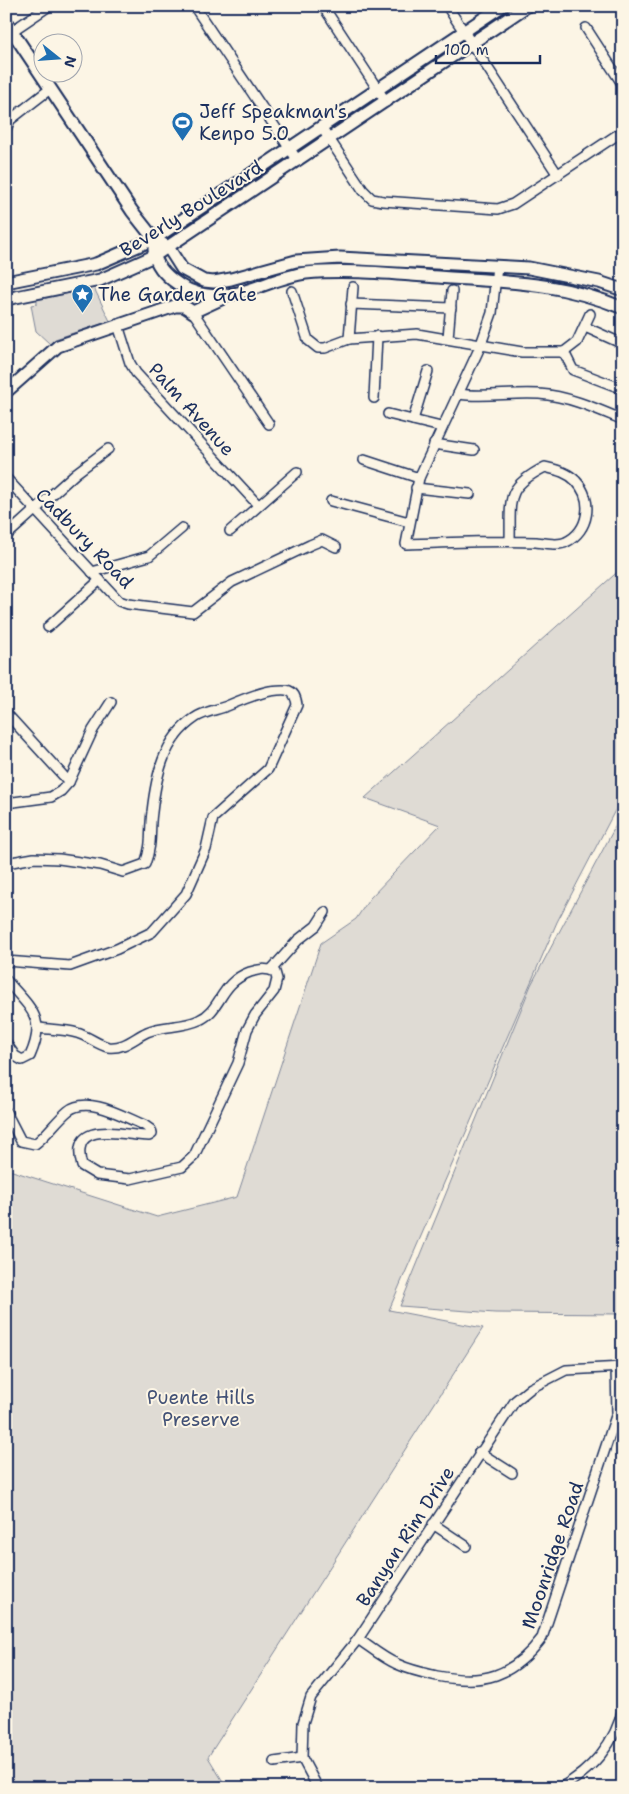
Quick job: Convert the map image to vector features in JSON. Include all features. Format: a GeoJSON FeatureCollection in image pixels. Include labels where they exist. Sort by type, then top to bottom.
{"type":"FeatureCollection","features":[{"type":"Feature","properties":{"kind":"main road","name":"Beverly Boulevard"},"geometry":{"type":"LineString","coordinates":[[6,282],[96,264],[154,240],[502,6]]}},
{"type":"Feature","properties":{"kind":"main road","name":"Beverly Boulevard"},"geometry":{"type":"LineString","coordinates":[[6,299],[100,280],[154,256],[527,6]]}},
{"type":"Feature","properties":{"kind":"main road"},"geometry":{"type":"LineString","coordinates":[[9,26],[154,240],[168,247],[182,269],[204,281],[214,282],[231,279],[276,265],[340,258],[529,268],[567,275],[623,290]]}},
{"type":"Feature","properties":{"kind":"main road"},"geometry":{"type":"LineString","coordinates":[[154,240],[154,256],[168,275],[181,286],[194,293],[223,296]]}},
{"type":"Feature","properties":{"kind":"main road"},"geometry":{"type":"LineString","coordinates":[[276,265],[279,278]]}},
{"type":"Feature","properties":{"kind":"main road"},"geometry":{"type":"LineString","coordinates":[[9,385],[58,346],[118,325],[221,299],[223,296],[279,278],[322,272],[355,272],[453,278],[562,288],[595,296],[623,308]]}},
{"type":"Feature","properties":{"kind":"main road"},"geometry":{"type":"LineString","coordinates":[[181,286],[184,308]]}},
{"type":"Feature","properties":{"kind":"street"},"geometry":{"type":"LineString","coordinates":[[9,26],[50,6]]}},
{"type":"Feature","properties":{"kind":"street"},"geometry":{"type":"LineString","coordinates":[[194,6],[298,161]]}},
{"type":"Feature","properties":{"kind":"street"},"geometry":{"type":"LineString","coordinates":[[323,6],[386,102]]}},
{"type":"Feature","properties":{"kind":"street"},"geometry":{"type":"LineString","coordinates":[[447,6],[558,175]]}},
{"type":"Feature","properties":{"kind":"street"},"geometry":{"type":"LineString","coordinates":[[586,28],[623,85]]}},
{"type":"Feature","properties":{"kind":"street"},"geometry":{"type":"LineString","coordinates":[[6,129],[10,120],[50,89]]}},
{"type":"Feature","properties":{"kind":"street"},"geometry":{"type":"LineString","coordinates":[[322,128],[363,190],[372,199],[383,202],[498,209],[513,204],[623,131]]}},
{"type":"Feature","properties":{"kind":"street"},"geometry":{"type":"LineString","coordinates":[[497,266],[492,313],[480,347],[419,478],[406,544],[510,541],[565,544],[580,532],[588,514],[585,498],[577,482],[565,472],[545,467],[524,478],[512,495],[510,541]]}},
{"type":"Feature","properties":{"kind":"street"},"geometry":{"type":"LineString","coordinates":[[349,339],[353,287]]}},
{"type":"Feature","properties":{"kind":"street"},"geometry":{"type":"LineString","coordinates":[[448,338],[452,290]]}},
{"type":"Feature","properties":{"kind":"street"},"geometry":{"type":"LineString","coordinates":[[292,291],[308,340],[313,346],[325,348],[349,339],[417,334],[448,338],[480,347],[522,352],[564,352],[578,342],[590,314]]}},
{"type":"Feature","properties":{"kind":"street"},"geometry":{"type":"LineString","coordinates":[[352,304],[450,308]]}},
{"type":"Feature","properties":{"kind":"street"},"geometry":{"type":"LineString","coordinates":[[184,308],[269,424]]}},
{"type":"Feature","properties":{"kind":"street","name":"Palm Avenue"},"geometry":{"type":"LineString","coordinates":[[118,325],[130,363],[136,373],[258,505]]}},
{"type":"Feature","properties":{"kind":"street"},"geometry":{"type":"LineString","coordinates":[[585,327],[623,344]]}},
{"type":"Feature","properties":{"kind":"street"},"geometry":{"type":"LineString","coordinates":[[374,398],[377,336]]}},
{"type":"Feature","properties":{"kind":"street"},"geometry":{"type":"LineString","coordinates":[[564,352],[573,370],[623,389]]}},
{"type":"Feature","properties":{"kind":"street"},"geometry":{"type":"LineString","coordinates":[[413,420],[428,371]]}},
{"type":"Feature","properties":{"kind":"street"},"geometry":{"type":"LineString","coordinates":[[458,394],[479,397],[539,394],[582,403],[621,420]]}},
{"type":"Feature","properties":{"kind":"street"},"geometry":{"type":"LineString","coordinates":[[388,414],[442,427]]}},
{"type":"Feature","properties":{"kind":"street"},"geometry":{"type":"LineString","coordinates":[[434,444],[474,450]]}},
{"type":"Feature","properties":{"kind":"street"},"geometry":{"type":"LineString","coordinates":[[6,536],[108,449]]}},
{"type":"Feature","properties":{"kind":"street"},"geometry":{"type":"LineString","coordinates":[[364,460],[419,478]]}},
{"type":"Feature","properties":{"kind":"street"},"geometry":{"type":"LineString","coordinates":[[230,531],[297,472]]}},
{"type":"Feature","properties":{"kind":"street","name":"Cadbury Road"},"geometry":{"type":"LineString","coordinates":[[6,478],[119,601],[150,608],[192,612],[232,582],[322,540],[336,547]]}},
{"type":"Feature","properties":{"kind":"street"},"geometry":{"type":"LineString","coordinates":[[416,488],[470,494]]}},
{"type":"Feature","properties":{"kind":"street"},"geometry":{"type":"LineString","coordinates":[[331,501],[409,522]]}},
{"type":"Feature","properties":{"kind":"street"},"geometry":{"type":"LineString","coordinates":[[92,572],[149,556],[182,528]]}},
{"type":"Feature","properties":{"kind":"street"},"geometry":{"type":"LineString","coordinates":[[48,627],[100,580]]}},
{"type":"Feature","properties":{"kind":"street"},"geometry":{"type":"LineString","coordinates":[[6,862],[34,858],[59,858],[100,865],[124,872],[145,864],[151,847],[151,817],[157,776],[170,744],[195,718],[258,694],[283,689],[290,690],[296,695],[298,704],[268,769],[213,818],[206,849],[186,894],[152,932],[117,949],[70,966],[6,961]]}},
{"type":"Feature","properties":{"kind":"street"},"geometry":{"type":"LineString","coordinates":[[6,803],[51,797],[61,791],[69,782],[93,730],[111,702]]}},
{"type":"Feature","properties":{"kind":"street"},"geometry":{"type":"LineString","coordinates":[[6,713],[69,782]]}},
{"type":"Feature","properties":{"kind":"street"},"geometry":{"type":"LineString","coordinates":[[270,970],[298,940],[316,926],[325,912]]}},
{"type":"Feature","properties":{"kind":"street"},"geometry":{"type":"LineString","coordinates":[[6,1112],[21,1141],[28,1144],[36,1144],[69,1110],[78,1106],[90,1105],[151,1130],[152,1134],[149,1136],[108,1131],[87,1137],[82,1142],[79,1155],[80,1160],[82,1166],[97,1175],[130,1180],[188,1164],[194,1156],[238,1063],[247,1030],[274,991],[278,979],[275,972],[261,968],[235,978],[227,985],[210,1012],[198,1021],[147,1032],[130,1042],[116,1047],[106,1047],[76,1032],[39,1028]]}},
{"type":"Feature","properties":{"kind":"street"},"geometry":{"type":"LineString","coordinates":[[6,980],[26,1004],[39,1028],[30,1056],[22,1060],[15,1056],[6,1043]]}},
{"type":"Feature","properties":{"kind":"street","name":"Banyan Rim Drive"},"geometry":{"type":"LineString","coordinates":[[318,1788],[302,1758],[303,1723],[311,1697],[358,1639],[479,1452],[515,1401],[531,1388],[566,1370],[619,1367]]}},
{"type":"Feature","properties":{"kind":"street","name":"Moonridge Road"},"geometry":{"type":"LineString","coordinates":[[358,1639],[395,1664],[414,1671],[468,1681],[482,1680],[505,1672],[521,1662],[532,1651],[542,1638],[617,1413],[619,1367]]}},
{"type":"Feature","properties":{"kind":"street"},"geometry":{"type":"LineString","coordinates":[[479,1452],[512,1474]]}},
{"type":"Feature","properties":{"kind":"street"},"geometry":{"type":"LineString","coordinates":[[433,1524],[466,1546]]}},
{"type":"Feature","properties":{"kind":"street"},"geometry":{"type":"LineString","coordinates":[[560,1788],[576,1779],[607,1748],[623,1708]]}},
{"type":"Feature","properties":{"kind":"street"},"geometry":{"type":"LineString","coordinates":[[274,1762],[302,1758]]}},
{"type":"Feature","properties":{"kind":"green space"},"geometry":{"type":"Polygon","coordinates":[[[94,288],[110,321],[55,339],[50,344],[36,331],[31,305],[37,304],[37,300],[94,288]]]}},
{"type":"Feature","properties":{"kind":"green space","name":"Puente Hills Preserve"},"geometry":{"type":"Polygon","coordinates":[[[623,567],[623,795],[557,922],[389,1310],[483,1328],[208,1757],[227,1788],[6,1788],[6,1169],[157,1217],[237,1197],[321,943],[356,919],[370,898],[440,825],[365,798],[623,567]]]}},
{"type":"Feature","properties":{"kind":"green space"},"geometry":{"type":"Polygon","coordinates":[[[623,812],[623,1314],[495,1313],[400,1306],[531,985],[623,812]]]}},
{"type":"Feature","properties":{"kind":"place","name":"Jeff Speakman's Kenpo 5.0"},"geometry":{"type":"Point","coordinates":[183,141]}},
{"type":"Feature","properties":{"kind":"place","name":"The Garden Gate"},"geometry":{"type":"Point","coordinates":[82,313]}}]}
